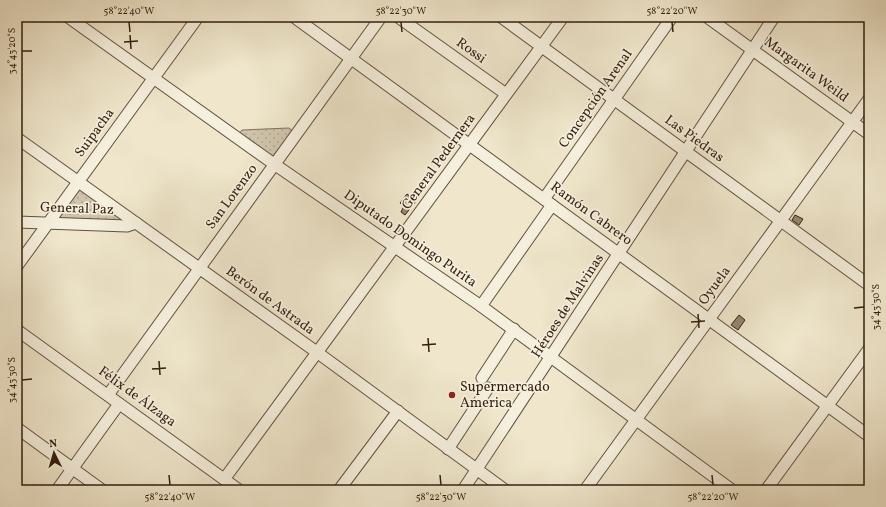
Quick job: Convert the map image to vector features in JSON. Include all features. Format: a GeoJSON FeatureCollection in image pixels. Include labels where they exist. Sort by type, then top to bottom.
{"type":"FeatureCollection","features":[{"type":"Feature","properties":{"kind":"street","name":"Diputado Domingo Purita"},"geometry":{"type":"LineString","coordinates":[[68,17],[274,164],[396,247],[552,357],[732,490]]}},
{"type":"Feature","properties":{"kind":"street","name":"Suipacha"},"geometry":{"type":"LineString","coordinates":[[17,266],[198,17]]}},
{"type":"Feature","properties":{"kind":"street","name":"Ramón Cabrero"},"geometry":{"type":"LineString","coordinates":[[294,17],[869,436]]}},
{"type":"Feature","properties":{"kind":"street","name":"San Lorenzo"},"geometry":{"type":"LineString","coordinates":[[108,395],[381,17]]}},
{"type":"Feature","properties":{"kind":"street","name":"Rossi"},"geometry":{"type":"LineString","coordinates":[[398,17],[506,94]]}},
{"type":"Feature","properties":{"kind":"street","name":"Las Piedras"},"geometry":{"type":"LineString","coordinates":[[501,17],[869,285]]}},
{"type":"Feature","properties":{"kind":"street","name":"General Pedernera"},"geometry":{"type":"LineString","coordinates":[[224,478],[396,247],[563,17]]}},
{"type":"Feature","properties":{"kind":"street","name":"Concepción Arenal"},"geometry":{"type":"LineString","coordinates":[[480,306],[614,99],[672,17]]}},
{"type":"Feature","properties":{"kind":"street","name":"Margarita Weild"},"geometry":{"type":"LineString","coordinates":[[707,17],[869,134]]}},
{"type":"Feature","properties":{"kind":"street","name":"Héroes de Malvinas"},"geometry":{"type":"LineString","coordinates":[[463,490],[478,470],[774,17]]}},
{"type":"Feature","properties":{"kind":"street","name":"Oyuela"},"geometry":{"type":"LineString","coordinates":[[585,490],[869,99]]}},
{"type":"Feature","properties":{"kind":"street","name":"Berón de Astrada"},"geometry":{"type":"LineString","coordinates":[[17,138],[318,353],[505,490]]}},
{"type":"Feature","properties":{"kind":"street","name":"General Paz"},"geometry":{"type":"LineString","coordinates":[[17,222],[127,226],[136,223]]}},
{"type":"Feature","properties":{"kind":"street"},"geometry":{"type":"LineString","coordinates":[[482,378],[514,330]]}},
{"type":"Feature","properties":{"kind":"street","name":"Félix de Álzaga"},"geometry":{"type":"LineString","coordinates":[[18,333],[108,395],[239,490]]}},
{"type":"Feature","properties":{"kind":"street"},"geometry":{"type":"LineString","coordinates":[[766,490],[869,349]]}},
{"type":"Feature","properties":{"kind":"street"},"geometry":{"type":"LineString","coordinates":[[448,449],[488,388]]}},
{"type":"Feature","properties":{"kind":"street"},"geometry":{"type":"LineString","coordinates":[[57,490],[119,404]]}},
{"type":"Feature","properties":{"kind":"street"},"geometry":{"type":"LineString","coordinates":[[339,490],[398,411]]}},
{"type":"Feature","properties":{"kind":"street"},"geometry":{"type":"LineString","coordinates":[[17,428],[102,490]]}},
{"type":"Feature","properties":{"kind":"shaded area"},"geometry":{"type":"Polygon","coordinates":[[[289,128],[294,132],[274,156],[271,156],[239,134],[242,130],[289,128]]]}},
{"type":"Feature","properties":{"kind":"shaded area"},"geometry":{"type":"Polygon","coordinates":[[[83,190],[121,217],[121,223],[59,220],[58,217],[76,191],[83,190]]]}},
{"type":"Feature","properties":{"kind":"building"},"geometry":{"type":"Polygon","coordinates":[[[407,194],[416,201],[405,215],[401,212],[404,206],[400,203],[407,194]]]}},
{"type":"Feature","properties":{"kind":"building"},"geometry":{"type":"Polygon","coordinates":[[[795,215],[803,219],[799,225],[792,220],[795,215]]]}},
{"type":"Feature","properties":{"kind":"building"},"geometry":{"type":"Polygon","coordinates":[[[739,315],[745,320],[738,330],[731,325],[739,315]]]}},
{"type":"Feature","properties":{"kind":"place","name":"Supermercado America"},"geometry":{"type":"Point","coordinates":[452,395]}}]}
